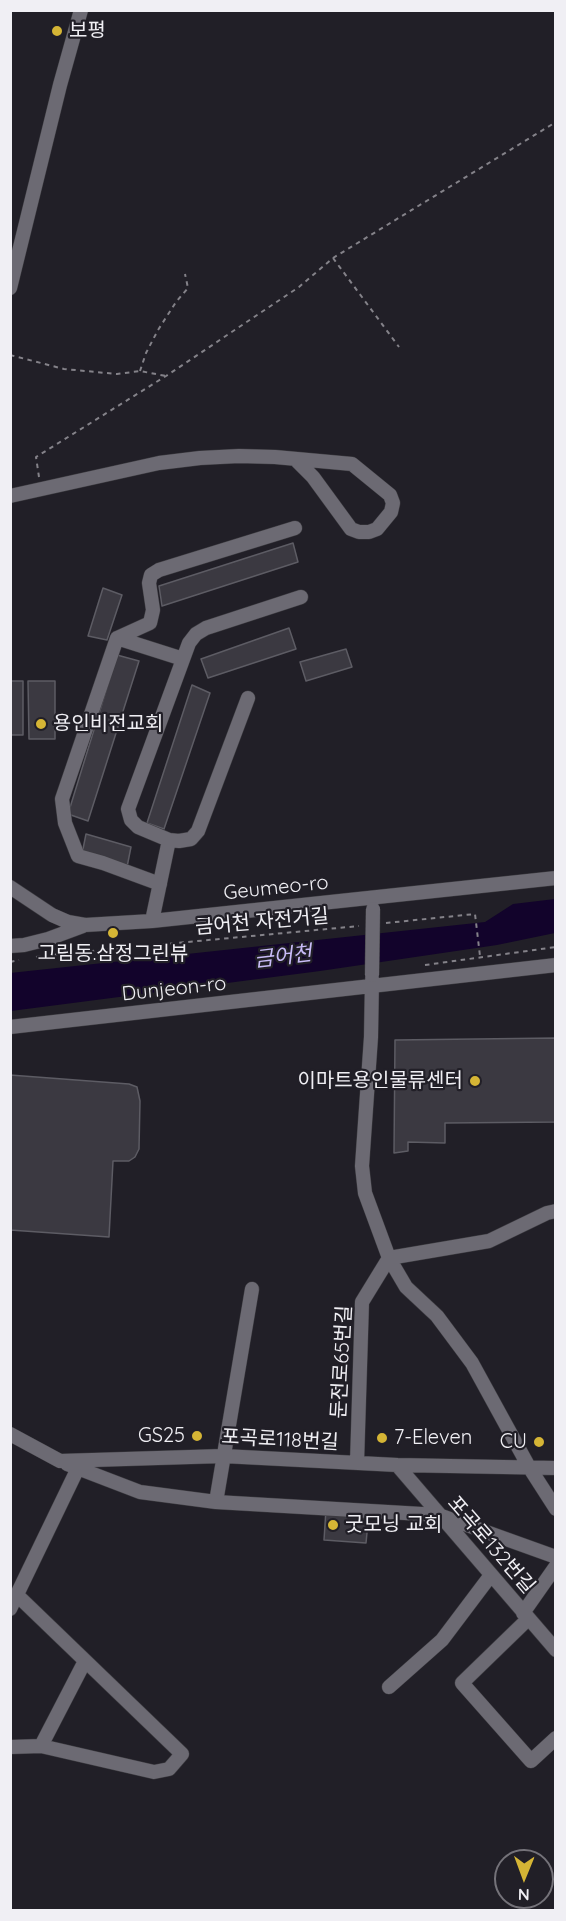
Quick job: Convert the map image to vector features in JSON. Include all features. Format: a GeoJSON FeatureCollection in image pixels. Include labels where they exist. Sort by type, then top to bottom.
{"type":"FeatureCollection","features":[{"type":"Feature","properties":{"kind":"street"},"geometry":{"type":"LineString","coordinates":[[10,288],[81,10]]}},
{"type":"Feature","properties":{"kind":"street"},"geometry":{"type":"LineString","coordinates":[[10,496],[159,463],[238,456],[296,460],[351,464],[390,495],[393,503],[391,512],[377,529],[369,532],[351,529],[313,477],[296,460]]}},
{"type":"Feature","properties":{"kind":"street"},"geometry":{"type":"LineString","coordinates":[[160,884],[103,862],[78,856],[65,823],[62,800],[117,638],[150,623],[153,610],[149,583],[151,575],[159,570],[295,528]]}},
{"type":"Feature","properties":{"kind":"street"},"geometry":{"type":"LineString","coordinates":[[248,698],[198,831],[190,839],[179,841],[169,840],[138,827],[131,820],[128,809],[189,643],[196,634],[206,628],[301,597]]}},
{"type":"Feature","properties":{"kind":"street"},"geometry":{"type":"LineString","coordinates":[[117,638],[183,659]]}},
{"type":"Feature","properties":{"kind":"street"},"geometry":{"type":"LineString","coordinates":[[152,921],[169,840]]}},
{"type":"Feature","properties":{"kind":"street","name":"Geumeo-ro"},"geometry":{"type":"LineString","coordinates":[[10,887],[52,915],[68,922],[85,925],[374,903],[555,878]]}},
{"type":"Feature","properties":{"kind":"street"},"geometry":{"type":"LineString","coordinates":[[374,903],[370,1037],[362,1166],[365,1193],[389,1258],[406,1287],[437,1316],[472,1363],[529,1467],[555,1509]]}},
{"type":"Feature","properties":{"kind":"street"},"geometry":{"type":"LineString","coordinates":[[10,946],[48,939],[85,925]]}},
{"type":"Feature","properties":{"kind":"street","name":"Dunjeon-ro"},"geometry":{"type":"LineString","coordinates":[[10,1027],[372,981],[555,965]]}},
{"type":"Feature","properties":{"kind":"street"},"geometry":{"type":"LineString","coordinates":[[389,1258],[489,1241],[555,1211]]}},
{"type":"Feature","properties":{"kind":"street","name":"둔전로65번길"},"geometry":{"type":"LineString","coordinates":[[357,1463],[362,1302],[389,1258]]}},
{"type":"Feature","properties":{"kind":"street"},"geometry":{"type":"LineString","coordinates":[[216,1502],[252,1289]]}},
{"type":"Feature","properties":{"kind":"street"},"geometry":{"type":"LineString","coordinates":[[10,1434],[60,1461],[141,1492],[216,1502],[439,1515],[555,1557]]}},
{"type":"Feature","properties":{"kind":"street","name":"포곡로118번길"},"geometry":{"type":"LineString","coordinates":[[60,1461],[223,1456],[397,1465],[555,1468]]}},
{"type":"Feature","properties":{"kind":"street","name":"포곡로132번길"},"geometry":{"type":"LineString","coordinates":[[397,1465],[555,1650]]}},
{"type":"Feature","properties":{"kind":"street"},"geometry":{"type":"LineString","coordinates":[[10,1609],[78,1468]]}},
{"type":"Feature","properties":{"kind":"street"},"geometry":{"type":"LineString","coordinates":[[555,1566],[526,1616],[462,1683],[531,1761],[555,1738]]}},
{"type":"Feature","properties":{"kind":"street"},"geometry":{"type":"LineString","coordinates":[[389,1687],[442,1640],[490,1575]]}},
{"type":"Feature","properties":{"kind":"street"},"geometry":{"type":"LineString","coordinates":[[10,1747],[41,1746],[154,1772],[169,1769],[182,1754],[18,1596]]}},
{"type":"Feature","properties":{"kind":"street"},"geometry":{"type":"LineString","coordinates":[[41,1746],[85,1661]]}},
{"type":"Feature","properties":{"kind":"path"},"geometry":{"type":"LineString","coordinates":[[42,490],[36,457],[166,376],[299,287],[333,258],[555,122]]}},
{"type":"Feature","properties":{"kind":"path"},"geometry":{"type":"LineString","coordinates":[[333,258],[399,347]]}},
{"type":"Feature","properties":{"kind":"path"},"geometry":{"type":"LineString","coordinates":[[140,371],[158,330],[188,288],[185,273]]}},
{"type":"Feature","properties":{"kind":"path"},"geometry":{"type":"LineString","coordinates":[[10,355],[64,369],[117,374],[140,371],[166,376]]}},
{"type":"Feature","properties":{"kind":"path"},"geometry":{"type":"LineString","coordinates":[[380,924],[475,914],[480,956]]}},
{"type":"Feature","properties":{"kind":"path","name":"금어천 자전거길"},"geometry":{"type":"LineString","coordinates":[[30,958],[369,925]]}},
{"type":"Feature","properties":{"kind":"path"},"geometry":{"type":"LineString","coordinates":[[423,966],[555,947]]}},
{"type":"Feature","properties":{"kind":"path"},"geometry":{"type":"LineString","coordinates":[[10,962],[20,960]]}},
{"type":"Feature","properties":{"kind":"water","name":"금어천"},"geometry":{"type":"Polygon","coordinates":[[[555,899],[555,933],[497,945],[320,971],[11,1011],[10,973],[485,922],[513,904],[555,899]]]}},
{"type":"Feature","properties":{"kind":"building"},"geometry":{"type":"Polygon","coordinates":[[[293,543],[298,562],[162,606],[159,586],[293,543]]]}},
{"type":"Feature","properties":{"kind":"building"},"geometry":{"type":"Polygon","coordinates":[[[103,588],[122,595],[107,640],[88,636],[103,588]]]}},
{"type":"Feature","properties":{"kind":"building"},"geometry":{"type":"Polygon","coordinates":[[[289,628],[296,649],[208,678],[201,659],[289,628]]]}},
{"type":"Feature","properties":{"kind":"building"},"geometry":{"type":"Polygon","coordinates":[[[346,649],[352,667],[306,681],[300,662],[346,649]]]}},
{"type":"Feature","properties":{"kind":"building"},"geometry":{"type":"Polygon","coordinates":[[[117,655],[139,661],[88,821],[68,814],[117,655]]]}},
{"type":"Feature","properties":{"kind":"building"},"geometry":{"type":"Polygon","coordinates":[[[10,681],[23,681],[23,735],[10,735],[10,681]]]}},
{"type":"Feature","properties":{"kind":"building"},"geometry":{"type":"Polygon","coordinates":[[[28,681],[55,681],[55,739],[29,739],[28,681]]]}},
{"type":"Feature","properties":{"kind":"building"},"geometry":{"type":"Polygon","coordinates":[[[192,685],[210,693],[164,829],[147,823],[192,685]]]}},
{"type":"Feature","properties":{"kind":"building"},"geometry":{"type":"Polygon","coordinates":[[[86,834],[131,847],[127,867],[82,854],[86,834]]]}},
{"type":"Feature","properties":{"kind":"building","name":"이마트용인물류센터"},"geometry":{"type":"Polygon","coordinates":[[[556,1038],[556,1122],[445,1123],[445,1143],[408,1142],[408,1151],[394,1153],[395,1040],[556,1038]]]}},
{"type":"Feature","properties":{"kind":"building"},"geometry":{"type":"Polygon","coordinates":[[[10,1075],[129,1084],[137,1087],[140,1101],[139,1149],[135,1157],[129,1161],[113,1161],[109,1237],[10,1230],[10,1075]]]}},
{"type":"Feature","properties":{"kind":"building"},"geometry":{"type":"Polygon","coordinates":[[[326,1509],[369,1512],[366,1543],[324,1540],[326,1509]]]}},
{"type":"Feature","properties":{"kind":"place","name":"보평"},"geometry":{"type":"Point","coordinates":[57,31]}},
{"type":"Feature","properties":{"kind":"place","name":"용인비전교회"},"geometry":{"type":"Point","coordinates":[41,724]}},
{"type":"Feature","properties":{"kind":"place","name":"고림동.삼정그린뷰"},"geometry":{"type":"Point","coordinates":[113,933]}},
{"type":"Feature","properties":{"kind":"place","name":"이마트용인물류센터"},"geometry":{"type":"Point","coordinates":[475,1081]}},
{"type":"Feature","properties":{"kind":"place","name":"GS25"},"geometry":{"type":"Point","coordinates":[197,1436]}},
{"type":"Feature","properties":{"kind":"place","name":"7-Eleven"},"geometry":{"type":"Point","coordinates":[382,1438]}},
{"type":"Feature","properties":{"kind":"place","name":"CU"},"geometry":{"type":"Point","coordinates":[539,1442]}},
{"type":"Feature","properties":{"kind":"place","name":"굿모닝 교회"},"geometry":{"type":"Point","coordinates":[333,1525]}}]}
